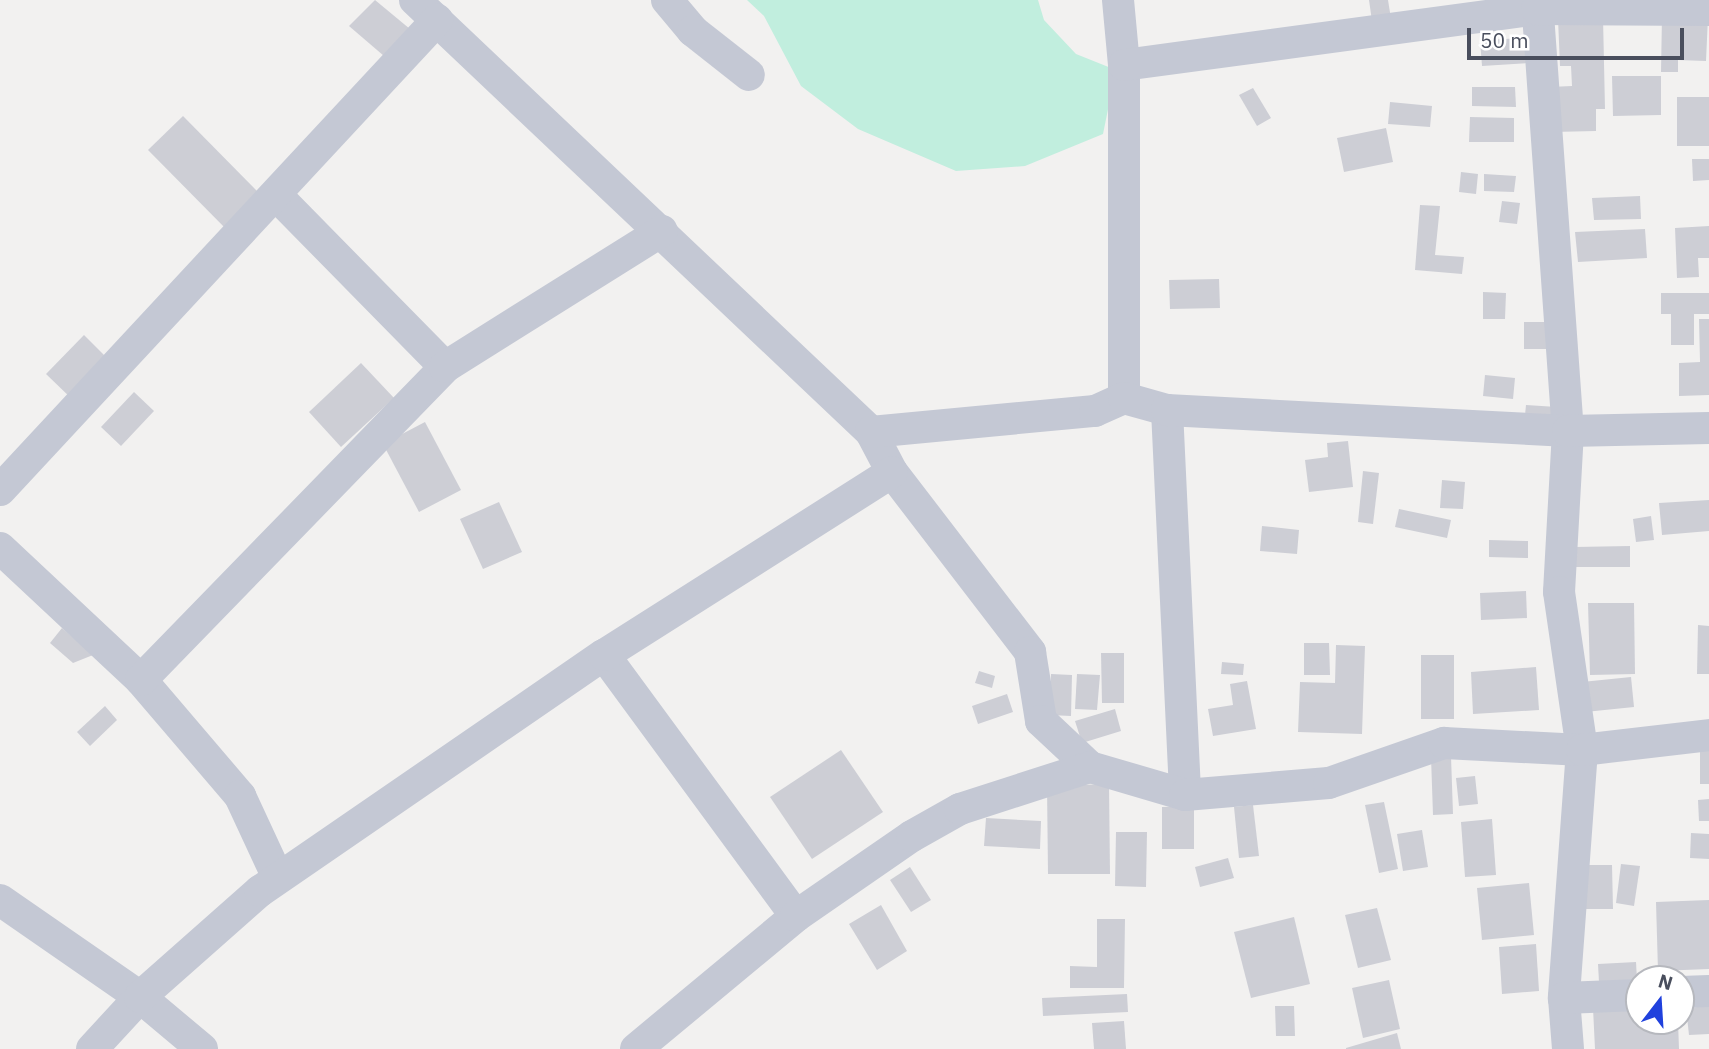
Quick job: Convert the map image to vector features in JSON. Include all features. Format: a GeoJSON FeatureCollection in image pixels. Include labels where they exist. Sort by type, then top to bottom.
{"type":"FeatureCollection","features":[{"type":"Feature","properties":{"kind":"street"},"geometry":{"type":"LineString","coordinates":[[667,0],[693,32],[749,75]]}},
{"type":"Feature","properties":{"kind":"street"},"geometry":{"type":"LineString","coordinates":[[1118,0],[1124,65],[1124,398]]}},
{"type":"Feature","properties":{"kind":"street"},"geometry":{"type":"LineString","coordinates":[[1124,65],[1537,4],[1709,10]]}},
{"type":"Feature","properties":{"kind":"street"},"geometry":{"type":"LineString","coordinates":[[1537,4],[1568,430],[1559,592],[1582,750],[1564,999],[1568,1049]]}},
{"type":"Feature","properties":{"kind":"street"},"geometry":{"type":"LineString","coordinates":[[0,490],[278,197],[426,10],[871,432],[892,472],[1005,614],[1030,652],[1041,721],[1090,767],[1185,794],[1329,783],[1444,743],[1582,750],[1709,735]]}},
{"type":"Feature","properties":{"kind":"street"},"geometry":{"type":"LineString","coordinates":[[278,197],[444,367]]}},
{"type":"Feature","properties":{"kind":"street"},"geometry":{"type":"LineString","coordinates":[[141,680],[444,367],[662,231]]}},
{"type":"Feature","properties":{"kind":"street"},"geometry":{"type":"LineString","coordinates":[[871,432],[1095,411],[1124,398],[1167,410],[1568,430],[1709,428]]}},
{"type":"Feature","properties":{"kind":"street"},"geometry":{"type":"LineString","coordinates":[[1167,410],[1185,794]]}},
{"type":"Feature","properties":{"kind":"street"},"geometry":{"type":"LineString","coordinates":[[92,1049],[141,997],[278,878],[604,655],[892,472]]}},
{"type":"Feature","properties":{"kind":"street"},"geometry":{"type":"LineString","coordinates":[[0,548],[141,680],[240,796],[278,878]]}},
{"type":"Feature","properties":{"kind":"street"},"geometry":{"type":"LineString","coordinates":[[604,655],[796,916]]}},
{"type":"Feature","properties":{"kind":"street"},"geometry":{"type":"LineString","coordinates":[[636,1049],[796,916],[960,809],[1090,767]]}},
{"type":"Feature","properties":{"kind":"street"},"geometry":{"type":"LineString","coordinates":[[0,900],[141,997],[202,1049]]}},
{"type":"Feature","properties":{"kind":"street"},"geometry":{"type":"LineString","coordinates":[[1564,999],[1625,996]]}},
{"type":"Feature","properties":{"kind":"green space"},"geometry":{"type":"Polygon","coordinates":[[[747,0],[1038,0],[1044,20],[1076,54],[1116,70],[1103,134],[1025,166],[956,171],[858,129],[801,86],[764,16],[747,0]]]}},
{"type":"Feature","properties":{"kind":"building"},"geometry":{"type":"Polygon","coordinates":[[[375,0],[416,34],[391,62],[349,26],[375,0]]]}},
{"type":"Feature","properties":{"kind":"building"},"geometry":{"type":"Polygon","coordinates":[[[1369,0],[1388,0],[1392,25],[1373,28],[1369,0]]]}},
{"type":"Feature","properties":{"kind":"building"},"geometry":{"type":"Polygon","coordinates":[[[1662,15],[1708,17],[1706,61],[1678,60],[1678,72],[1661,72],[1662,15]]]}},
{"type":"Feature","properties":{"kind":"building"},"geometry":{"type":"Polygon","coordinates":[[[1603,17],[1605,109],[1596,109],[1596,131],[1552,132],[1550,87],[1572,86],[1571,66],[1560,66],[1558,19],[1603,17]]]}},
{"type":"Feature","properties":{"kind":"building"},"geometry":{"type":"Polygon","coordinates":[[[1527,38],[1529,63],[1482,66],[1480,40],[1527,38]]]}},
{"type":"Feature","properties":{"kind":"building"},"geometry":{"type":"Polygon","coordinates":[[[1612,76],[1661,76],[1661,115],[1613,116],[1612,76]]]}},
{"type":"Feature","properties":{"kind":"building"},"geometry":{"type":"Polygon","coordinates":[[[1472,87],[1515,87],[1516,107],[1472,106],[1472,87]]]}},
{"type":"Feature","properties":{"kind":"building"},"geometry":{"type":"Polygon","coordinates":[[[1253,88],[1271,118],[1257,126],[1239,95],[1253,88]]]}},
{"type":"Feature","properties":{"kind":"building"},"geometry":{"type":"Polygon","coordinates":[[[1677,97],[1709,97],[1709,146],[1677,146],[1677,97]]]}},
{"type":"Feature","properties":{"kind":"building"},"geometry":{"type":"Polygon","coordinates":[[[1390,102],[1432,106],[1430,127],[1388,124],[1390,102]]]}},
{"type":"Feature","properties":{"kind":"building"},"geometry":{"type":"Polygon","coordinates":[[[183,116],[263,197],[229,232],[148,150],[183,116]]]}},
{"type":"Feature","properties":{"kind":"building"},"geometry":{"type":"Polygon","coordinates":[[[1470,117],[1514,118],[1514,142],[1469,142],[1470,117]]]}},
{"type":"Feature","properties":{"kind":"building"},"geometry":{"type":"Polygon","coordinates":[[[1386,128],[1393,162],[1344,172],[1337,138],[1386,128]]]}},
{"type":"Feature","properties":{"kind":"building"},"geometry":{"type":"Polygon","coordinates":[[[1692,159],[1709,159],[1709,180],[1693,181],[1692,159]]]}},
{"type":"Feature","properties":{"kind":"building"},"geometry":{"type":"Polygon","coordinates":[[[1461,172],[1478,174],[1476,194],[1459,192],[1461,172]]]}},
{"type":"Feature","properties":{"kind":"building"},"geometry":{"type":"Polygon","coordinates":[[[1484,174],[1516,176],[1514,192],[1484,191],[1484,174]]]}},
{"type":"Feature","properties":{"kind":"building"},"geometry":{"type":"Polygon","coordinates":[[[1640,196],[1641,219],[1594,220],[1592,198],[1640,196]]]}},
{"type":"Feature","properties":{"kind":"building"},"geometry":{"type":"Polygon","coordinates":[[[1502,201],[1520,203],[1517,224],[1499,222],[1502,201]]]}},
{"type":"Feature","properties":{"kind":"building"},"geometry":{"type":"Polygon","coordinates":[[[1420,205],[1440,206],[1435,255],[1464,257],[1462,274],[1415,270],[1420,205]]]}},
{"type":"Feature","properties":{"kind":"building"},"geometry":{"type":"Polygon","coordinates":[[[1709,226],[1709,258],[1698,258],[1699,277],[1677,278],[1675,228],[1709,226]]]}},
{"type":"Feature","properties":{"kind":"building"},"geometry":{"type":"Polygon","coordinates":[[[1645,229],[1647,258],[1578,262],[1575,232],[1645,229]]]}},
{"type":"Feature","properties":{"kind":"building"},"geometry":{"type":"Polygon","coordinates":[[[1219,279],[1220,308],[1170,309],[1169,280],[1219,279]]]}},
{"type":"Feature","properties":{"kind":"building"},"geometry":{"type":"Polygon","coordinates":[[[1483,292],[1506,293],[1505,319],[1483,319],[1483,292]]]}},
{"type":"Feature","properties":{"kind":"building"},"geometry":{"type":"Polygon","coordinates":[[[1661,293],[1709,293],[1709,314],[1694,314],[1694,345],[1671,345],[1671,314],[1661,314],[1661,293]]]}},
{"type":"Feature","properties":{"kind":"building"},"geometry":{"type":"Polygon","coordinates":[[[1699,319],[1709,319],[1709,395],[1679,396],[1679,363],[1700,362],[1699,319]]]}},
{"type":"Feature","properties":{"kind":"building"},"geometry":{"type":"Polygon","coordinates":[[[1524,322],[1547,322],[1546,349],[1524,349],[1524,322]]]}},
{"type":"Feature","properties":{"kind":"building"},"geometry":{"type":"Polygon","coordinates":[[[84,335],[112,363],[74,401],[46,374],[84,335]]]}},
{"type":"Feature","properties":{"kind":"building"},"geometry":{"type":"Polygon","coordinates":[[[361,363],[394,398],[341,447],[309,412],[361,363]]]}},
{"type":"Feature","properties":{"kind":"building"},"geometry":{"type":"Polygon","coordinates":[[[1485,375],[1515,378],[1513,399],[1483,396],[1485,375]]]}},
{"type":"Feature","properties":{"kind":"building"},"geometry":{"type":"Polygon","coordinates":[[[134,392],[154,411],[121,446],[101,427],[134,392]]]}},
{"type":"Feature","properties":{"kind":"building"},"geometry":{"type":"Polygon","coordinates":[[[1526,405],[1557,407],[1554,428],[1524,425],[1526,405]]]}},
{"type":"Feature","properties":{"kind":"building"},"geometry":{"type":"Polygon","coordinates":[[[425,422],[461,490],[419,512],[383,444],[425,422]]]}},
{"type":"Feature","properties":{"kind":"building"},"geometry":{"type":"Polygon","coordinates":[[[1348,441],[1353,487],[1309,492],[1305,460],[1328,457],[1327,443],[1348,441]]]}},
{"type":"Feature","properties":{"kind":"building"},"geometry":{"type":"Polygon","coordinates":[[[1363,471],[1379,473],[1373,524],[1358,522],[1363,471]]]}},
{"type":"Feature","properties":{"kind":"building"},"geometry":{"type":"Polygon","coordinates":[[[1442,480],[1465,482],[1463,509],[1440,508],[1442,480]]]}},
{"type":"Feature","properties":{"kind":"building"},"geometry":{"type":"Polygon","coordinates":[[[1709,500],[1709,531],[1662,535],[1659,503],[1709,500]]]}},
{"type":"Feature","properties":{"kind":"building"},"geometry":{"type":"Polygon","coordinates":[[[499,502],[522,552],[483,569],[460,519],[499,502]]]}},
{"type":"Feature","properties":{"kind":"building"},"geometry":{"type":"Polygon","coordinates":[[[1399,509],[1451,520],[1447,538],[1395,527],[1399,509]]]}},
{"type":"Feature","properties":{"kind":"building"},"geometry":{"type":"Polygon","coordinates":[[[1651,516],[1654,540],[1636,542],[1633,519],[1651,516]]]}},
{"type":"Feature","properties":{"kind":"building"},"geometry":{"type":"Polygon","coordinates":[[[1262,526],[1299,530],[1297,554],[1260,551],[1262,526]]]}},
{"type":"Feature","properties":{"kind":"building"},"geometry":{"type":"Polygon","coordinates":[[[1489,540],[1528,541],[1528,558],[1489,557],[1489,540]]]}},
{"type":"Feature","properties":{"kind":"building"},"geometry":{"type":"Polygon","coordinates":[[[1630,546],[1630,567],[1575,567],[1575,547],[1630,546]]]}},
{"type":"Feature","properties":{"kind":"building"},"geometry":{"type":"Polygon","coordinates":[[[1526,591],[1527,618],[1481,620],[1480,593],[1526,591]]]}},
{"type":"Feature","properties":{"kind":"building"},"geometry":{"type":"Polygon","coordinates":[[[1588,603],[1634,603],[1635,674],[1590,675],[1588,603]]]}},
{"type":"Feature","properties":{"kind":"building"},"geometry":{"type":"Polygon","coordinates":[[[1698,625],[1709,626],[1709,674],[1697,674],[1698,625]]]}},
{"type":"Feature","properties":{"kind":"building"},"geometry":{"type":"Polygon","coordinates":[[[62,628],[93,655],[73,663],[50,643],[62,628]]]}},
{"type":"Feature","properties":{"kind":"building"},"geometry":{"type":"Polygon","coordinates":[[[1304,643],[1329,643],[1330,675],[1304,675],[1304,643]]]}},
{"type":"Feature","properties":{"kind":"building"},"geometry":{"type":"Polygon","coordinates":[[[1336,645],[1365,646],[1362,734],[1298,732],[1300,682],[1335,683],[1336,645]]]}},
{"type":"Feature","properties":{"kind":"building"},"geometry":{"type":"Polygon","coordinates":[[[1101,653],[1124,653],[1124,703],[1102,703],[1101,653]]]}},
{"type":"Feature","properties":{"kind":"building"},"geometry":{"type":"Polygon","coordinates":[[[1421,655],[1454,655],[1454,719],[1421,719],[1421,655]]]}},
{"type":"Feature","properties":{"kind":"building"},"geometry":{"type":"Polygon","coordinates":[[[1222,662],[1244,664],[1243,675],[1221,674],[1222,662]]]}},
{"type":"Feature","properties":{"kind":"building"},"geometry":{"type":"Polygon","coordinates":[[[1536,667],[1539,710],[1473,714],[1471,672],[1536,667]]]}},
{"type":"Feature","properties":{"kind":"building"},"geometry":{"type":"Polygon","coordinates":[[[979,671],[995,676],[992,688],[975,683],[979,671]]]}},
{"type":"Feature","properties":{"kind":"building"},"geometry":{"type":"Polygon","coordinates":[[[1051,674],[1072,675],[1071,716],[1050,715],[1051,674]]]}},
{"type":"Feature","properties":{"kind":"building"},"geometry":{"type":"Polygon","coordinates":[[[1077,674],[1100,675],[1097,710],[1075,709],[1077,674]]]}},
{"type":"Feature","properties":{"kind":"building"},"geometry":{"type":"Polygon","coordinates":[[[1631,677],[1634,707],[1585,712],[1582,682],[1631,677]]]}},
{"type":"Feature","properties":{"kind":"building"},"geometry":{"type":"Polygon","coordinates":[[[1247,681],[1256,729],[1213,736],[1208,709],[1233,705],[1230,684],[1247,681]]]}},
{"type":"Feature","properties":{"kind":"building"},"geometry":{"type":"Polygon","coordinates":[[[1007,694],[1013,712],[978,724],[972,706],[1007,694]]]}},
{"type":"Feature","properties":{"kind":"building"},"geometry":{"type":"Polygon","coordinates":[[[105,706],[117,720],[90,746],[77,732],[105,706]]]}},
{"type":"Feature","properties":{"kind":"building"},"geometry":{"type":"Polygon","coordinates":[[[1115,709],[1121,731],[1082,743],[1075,721],[1115,709]]]}},
{"type":"Feature","properties":{"kind":"building"},"geometry":{"type":"Polygon","coordinates":[[[1700,738],[1709,738],[1709,784],[1700,784],[1700,738]]]}},
{"type":"Feature","properties":{"kind":"building"},"geometry":{"type":"Polygon","coordinates":[[[841,750],[883,812],[812,859],[770,797],[841,750]]]}},
{"type":"Feature","properties":{"kind":"building"},"geometry":{"type":"Polygon","coordinates":[[[1451,756],[1453,814],[1433,815],[1431,757],[1451,756]]]}},
{"type":"Feature","properties":{"kind":"building"},"geometry":{"type":"Polygon","coordinates":[[[1475,776],[1478,804],[1459,806],[1456,778],[1475,776]]]}},
{"type":"Feature","properties":{"kind":"building"},"geometry":{"type":"Polygon","coordinates":[[[1109,784],[1110,874],[1048,874],[1047,786],[1109,784]]]}},
{"type":"Feature","properties":{"kind":"building"},"geometry":{"type":"Polygon","coordinates":[[[1709,799],[1709,821],[1699,821],[1698,800],[1709,799]]]}},
{"type":"Feature","properties":{"kind":"building"},"geometry":{"type":"Polygon","coordinates":[[[1384,802],[1398,869],[1379,873],[1365,805],[1384,802]]]}},
{"type":"Feature","properties":{"kind":"building"},"geometry":{"type":"Polygon","coordinates":[[[1253,805],[1259,856],[1239,858],[1234,807],[1253,805]]]}},
{"type":"Feature","properties":{"kind":"building"},"geometry":{"type":"Polygon","coordinates":[[[1194,806],[1194,849],[1162,849],[1162,807],[1194,806]]]}},
{"type":"Feature","properties":{"kind":"building"},"geometry":{"type":"Polygon","coordinates":[[[986,818],[1041,821],[1040,849],[984,846],[986,818]]]}},
{"type":"Feature","properties":{"kind":"building"},"geometry":{"type":"Polygon","coordinates":[[[1492,819],[1496,875],[1465,877],[1461,822],[1492,819]]]}},
{"type":"Feature","properties":{"kind":"building"},"geometry":{"type":"Polygon","coordinates":[[[1422,830],[1428,867],[1403,871],[1397,834],[1422,830]]]}},
{"type":"Feature","properties":{"kind":"building"},"geometry":{"type":"Polygon","coordinates":[[[1116,832],[1147,832],[1146,887],[1115,886],[1116,832]]]}},
{"type":"Feature","properties":{"kind":"building"},"geometry":{"type":"Polygon","coordinates":[[[1691,833],[1709,834],[1709,859],[1690,858],[1691,833]]]}},
{"type":"Feature","properties":{"kind":"building"},"geometry":{"type":"Polygon","coordinates":[[[1228,858],[1234,878],[1200,887],[1195,867],[1228,858]]]}},
{"type":"Feature","properties":{"kind":"building"},"geometry":{"type":"Polygon","coordinates":[[[1621,864],[1640,866],[1634,906],[1616,903],[1621,864]]]}},
{"type":"Feature","properties":{"kind":"building"},"geometry":{"type":"Polygon","coordinates":[[[1577,865],[1612,865],[1613,909],[1578,909],[1577,865]]]}},
{"type":"Feature","properties":{"kind":"building"},"geometry":{"type":"Polygon","coordinates":[[[910,867],[931,900],[911,912],[890,880],[910,867]]]}},
{"type":"Feature","properties":{"kind":"building"},"geometry":{"type":"Polygon","coordinates":[[[1529,883],[1534,935],[1482,940],[1477,888],[1529,883]]]}},
{"type":"Feature","properties":{"kind":"building"},"geometry":{"type":"Polygon","coordinates":[[[1709,900],[1709,969],[1695,970],[1695,965],[1658,965],[1656,902],[1709,900]]]}},
{"type":"Feature","properties":{"kind":"building"},"geometry":{"type":"Polygon","coordinates":[[[881,905],[907,951],[877,970],[849,924],[881,905]]]}},
{"type":"Feature","properties":{"kind":"building"},"geometry":{"type":"Polygon","coordinates":[[[1377,908],[1391,960],[1358,968],[1345,915],[1377,908]]]}},
{"type":"Feature","properties":{"kind":"building"},"geometry":{"type":"Polygon","coordinates":[[[1294,917],[1310,984],[1251,998],[1234,932],[1294,917]]]}},
{"type":"Feature","properties":{"kind":"building"},"geometry":{"type":"Polygon","coordinates":[[[1097,919],[1125,919],[1124,988],[1070,988],[1070,966],[1097,967],[1097,919]]]}},
{"type":"Feature","properties":{"kind":"building"},"geometry":{"type":"Polygon","coordinates":[[[1536,944],[1539,991],[1502,994],[1499,947],[1536,944]]]}},
{"type":"Feature","properties":{"kind":"building"},"geometry":{"type":"Polygon","coordinates":[[[1636,962],[1636,965],[1625,965],[1625,981],[1599,982],[1598,964],[1636,962]]]}},
{"type":"Feature","properties":{"kind":"building"},"geometry":{"type":"Polygon","coordinates":[[[1389,980],[1400,1029],[1363,1038],[1352,988],[1389,980]]]}},
{"type":"Feature","properties":{"kind":"building"},"geometry":{"type":"Polygon","coordinates":[[[1127,994],[1128,1012],[1043,1016],[1042,998],[1127,994]]]}},
{"type":"Feature","properties":{"kind":"building"},"geometry":{"type":"Polygon","coordinates":[[[1275,1006],[1294,1006],[1295,1036],[1276,1036],[1275,1006]]]}},
{"type":"Feature","properties":{"kind":"building"},"geometry":{"type":"Polygon","coordinates":[[[1625,1006],[1625,1035],[1678,1035],[1679,1049],[1595,1049],[1593,1008],[1625,1006]]]}},
{"type":"Feature","properties":{"kind":"building"},"geometry":{"type":"Polygon","coordinates":[[[1709,1006],[1709,1034],[1695,1035],[1695,1007],[1709,1006]]]}},
{"type":"Feature","properties":{"kind":"building"},"geometry":{"type":"Polygon","coordinates":[[[1124,1021],[1126,1049],[1094,1049],[1092,1023],[1124,1021]]]}},
{"type":"Feature","properties":{"kind":"building"},"geometry":{"type":"Polygon","coordinates":[[[1397,1033],[1401,1049],[1346,1049],[1346,1048],[1397,1033]]]}}]}
